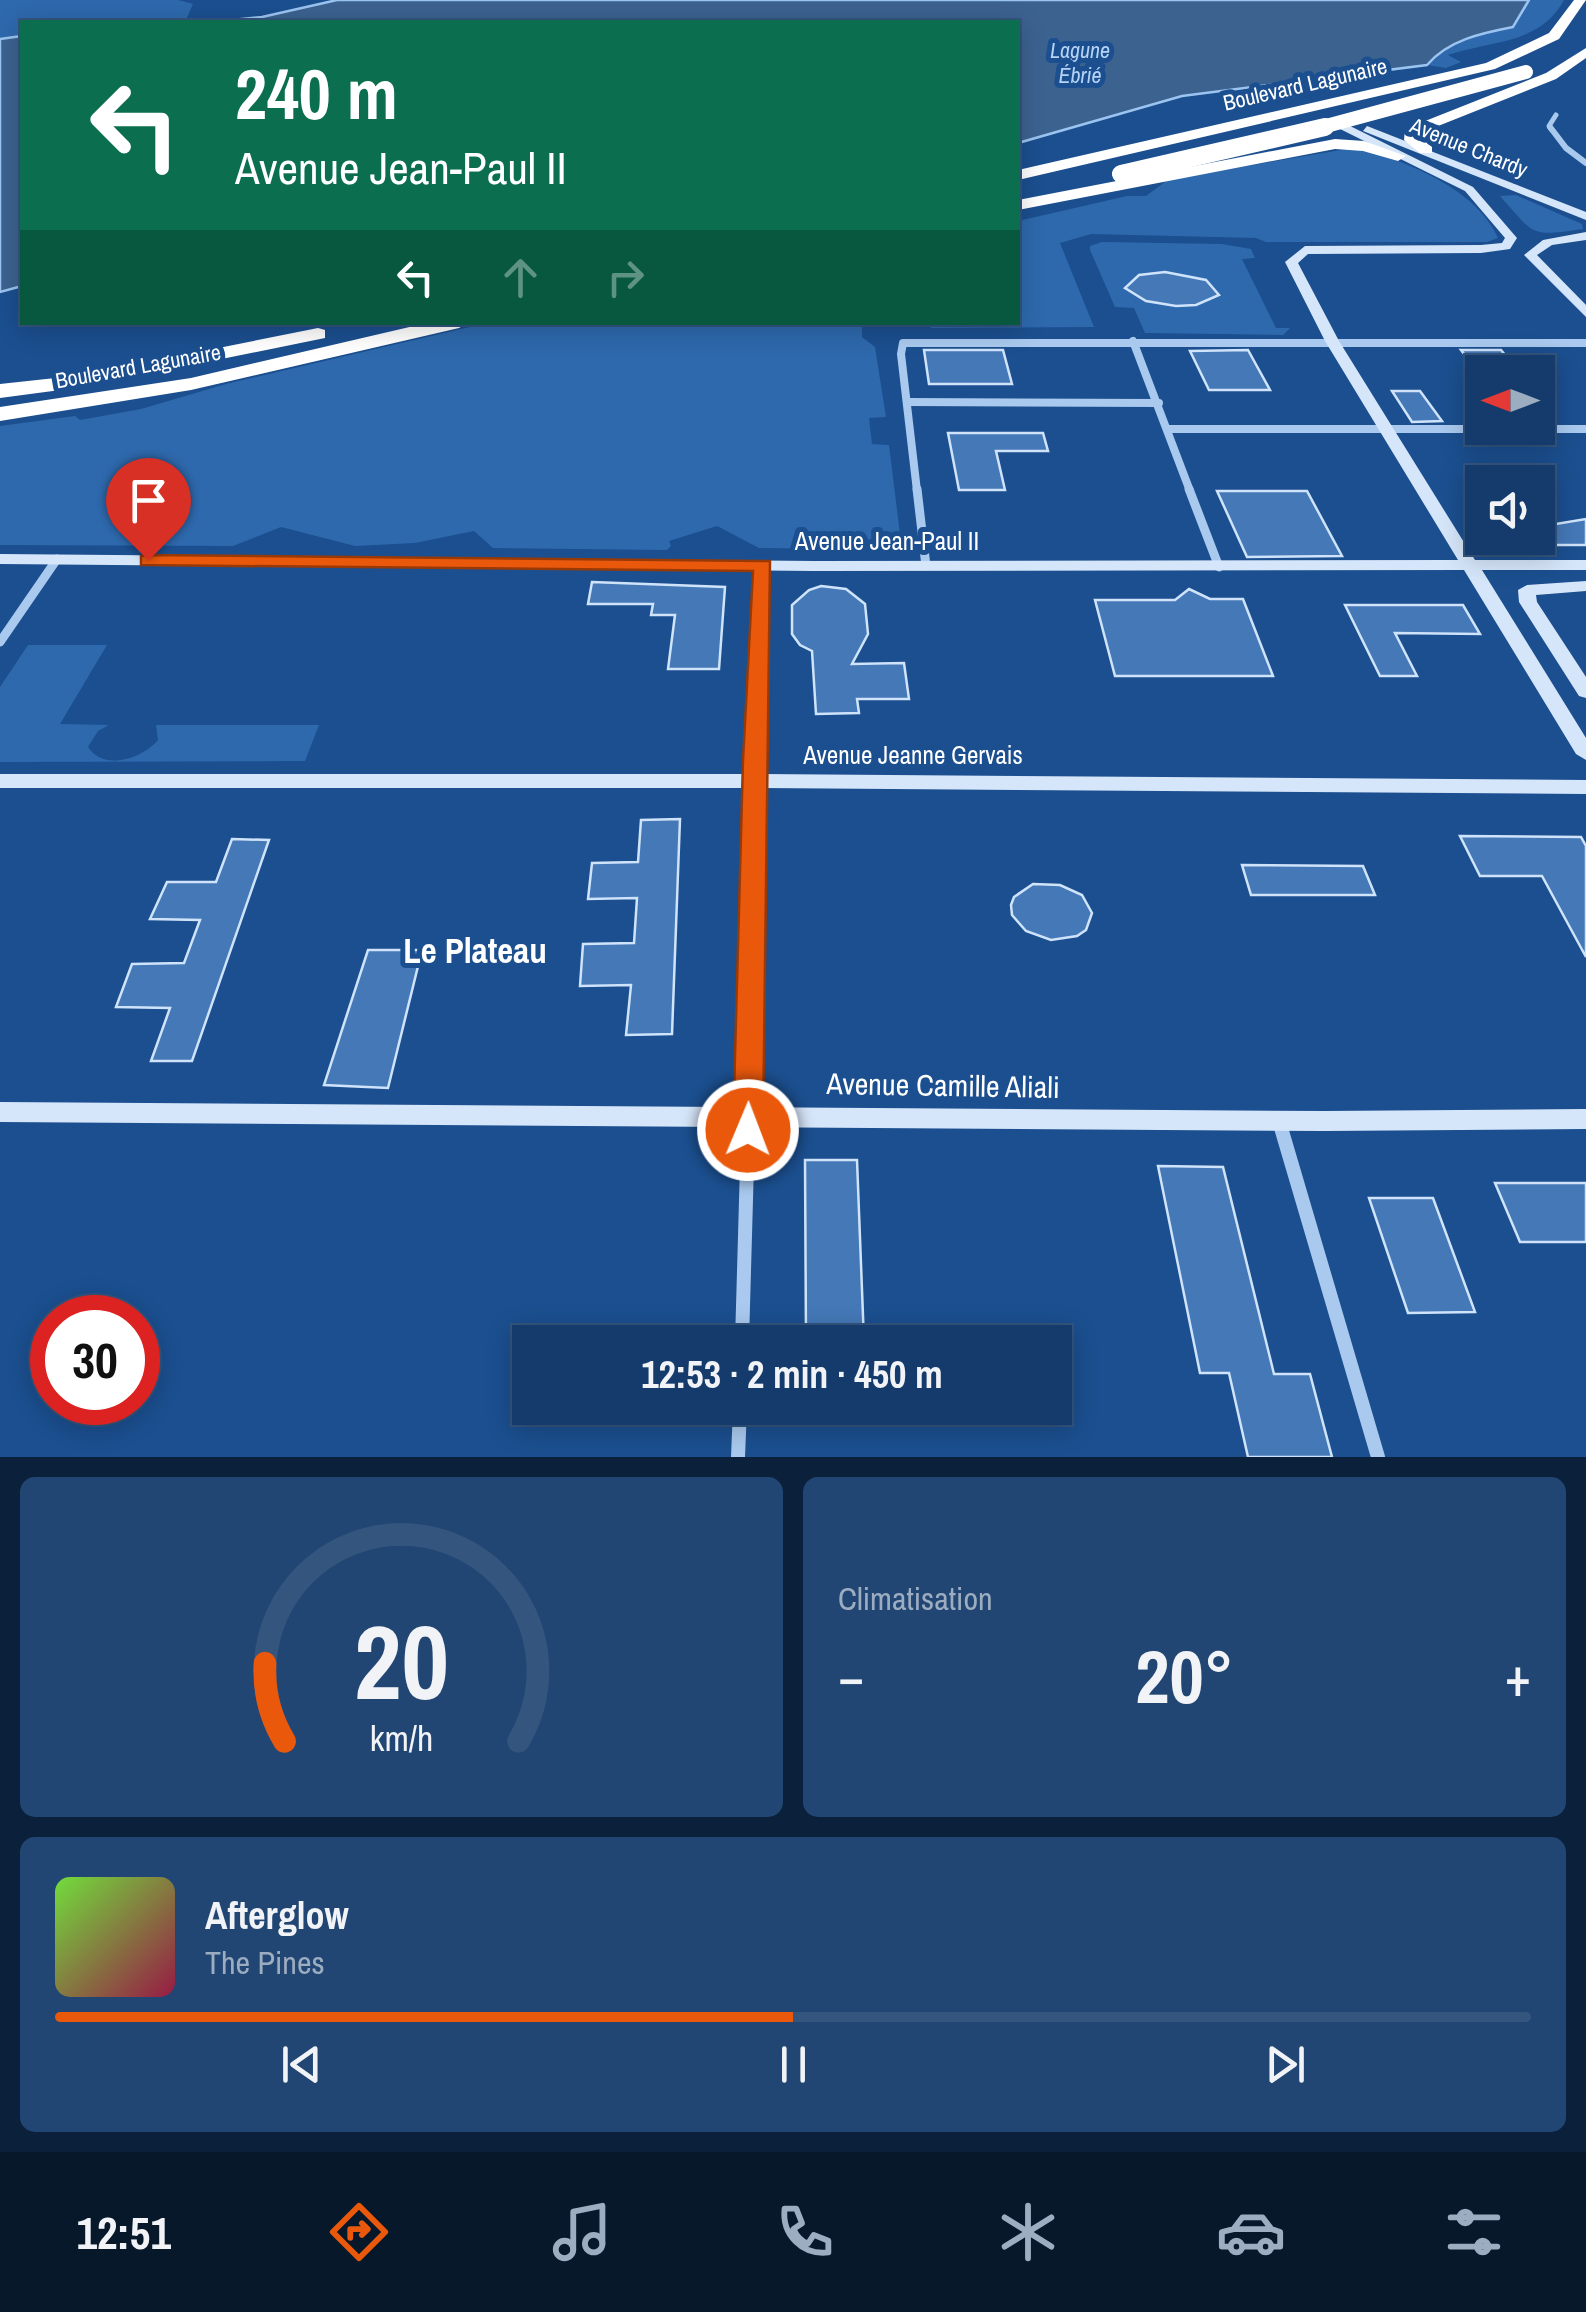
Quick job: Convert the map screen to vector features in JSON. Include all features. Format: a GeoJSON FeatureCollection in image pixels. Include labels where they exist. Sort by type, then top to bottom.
{"type":"FeatureCollection","features":[{"type":"Feature","properties":{"kind":"highway","name":"Boulevard Lagunaire"},"geometry":{"type":"LineString","coordinates":[[1020,176],[1490,66],[1554,36],[1580,0]]}},
{"type":"Feature","properties":{"kind":"highway","name":"Boulevard Lagunaire"},"geometry":{"type":"LineString","coordinates":[[1020,201],[1389,112],[1558,61],[1586,44]]}},
{"type":"Feature","properties":{"kind":"highway"},"geometry":{"type":"LineString","coordinates":[[1426,150],[1412,140],[1410,132],[1550,76],[1586,52]]}},
{"type":"Feature","properties":{"kind":"highway"},"geometry":{"type":"LineString","coordinates":[[1094,157],[1253,128],[1297,122],[1336,123],[1339,112],[1464,80],[1490,66]]}},
{"type":"Feature","properties":{"kind":"highway"},"geometry":{"type":"LineString","coordinates":[[1372,101],[1366,109],[1388,118],[1429,122],[1448,116]]}},
{"type":"Feature","properties":{"kind":"highway"},"geometry":{"type":"LineString","coordinates":[[1253,128],[1302,135],[1310,143],[1303,148]]}},
{"type":"Feature","properties":{"kind":"highway"},"geometry":{"type":"LineString","coordinates":[[1020,202],[1303,148],[1354,144],[1398,156]]}},
{"type":"Feature","properties":{"kind":"highway","name":"Boulevard Lagunaire"},"geometry":{"type":"LineString","coordinates":[[0,391],[83,381],[354,325]]}},
{"type":"Feature","properties":{"kind":"highway","name":"Boulevard Lagunaire"},"geometry":{"type":"LineString","coordinates":[[0,414],[191,384],[446,325]]}},
{"type":"Feature","properties":{"kind":"street"},"geometry":{"type":"LineString","coordinates":[[1556,116],[1549,126],[1554,135],[1586,164]]}},
{"type":"Feature","properties":{"kind":"street","name":"Avenue Chardy"},"geometry":{"type":"LineString","coordinates":[[1336,123],[1369,129],[1426,150],[1586,216]]}},
{"type":"Feature","properties":{"kind":"street"},"geometry":{"type":"LineString","coordinates":[[1336,123],[1477,196],[1511,242],[1481,249]]}},
{"type":"Feature","properties":{"kind":"street"},"geometry":{"type":"LineString","coordinates":[[1452,180],[1452,175],[1458,173],[1485,175]]}},
{"type":"Feature","properties":{"kind":"street"},"geometry":{"type":"LineString","coordinates":[[1490,211],[1528,237],[1550,242]]}},
{"type":"Feature","properties":{"kind":"street"},"geometry":{"type":"LineString","coordinates":[[1530,255],[1550,242],[1586,236]]}},
{"type":"Feature","properties":{"kind":"street"},"geometry":{"type":"LineString","coordinates":[[1586,313],[1530,255],[1481,249],[1321,250],[1294,256],[1291,262],[1332,341],[1586,754]]}},
{"type":"Feature","properties":{"kind":"street"},"geometry":{"type":"LineString","coordinates":[[1133,341],[1220,566]]}},
{"type":"Feature","properties":{"kind":"street"},"geometry":{"type":"LineString","coordinates":[[926,566],[901,354],[903,342],[1586,342]]}},
{"type":"Feature","properties":{"kind":"street"},"geometry":{"type":"LineString","coordinates":[[908,402],[1158,403]]}},
{"type":"Feature","properties":{"kind":"street"},"geometry":{"type":"LineString","coordinates":[[1169,430],[1586,430]]}},
{"type":"Feature","properties":{"kind":"street","name":"Avenue Jean-Paul II"},"geometry":{"type":"LineString","coordinates":[[0,559],[763,566],[1586,566]]}},
{"type":"Feature","properties":{"kind":"street"},"geometry":{"type":"LineString","coordinates":[[0,642],[58,560]]}},
{"type":"Feature","properties":{"kind":"street"},"geometry":{"type":"LineString","coordinates":[[742,1325],[754,780],[763,566]]}},
{"type":"Feature","properties":{"kind":"street"},"geometry":{"type":"LineString","coordinates":[[1473,566],[1526,590],[1586,586]]}},
{"type":"Feature","properties":{"kind":"street"},"geometry":{"type":"LineString","coordinates":[[1526,590],[1528,602],[1586,692]]}},
{"type":"Feature","properties":{"kind":"street","name":"Avenue Jeanne Gervais"},"geometry":{"type":"LineString","coordinates":[[0,781],[754,780],[1586,788]]}},
{"type":"Feature","properties":{"kind":"street","name":"Avenue Camille Aliali"},"geometry":{"type":"LineString","coordinates":[[0,1112],[1280,1121],[1586,1119]]}},
{"type":"Feature","properties":{"kind":"street"},"geometry":{"type":"LineString","coordinates":[[1280,1121],[1378,1457]]}},
{"type":"Feature","properties":{"kind":"street"},"geometry":{"type":"LineString","coordinates":[[738,1457],[739,1425]]}},
{"type":"Feature","properties":{"kind":"shaded area"},"geometry":{"type":"Polygon","coordinates":[[[0,0],[178,0],[193,4],[186,20],[20,20],[20,36],[0,39],[0,0]]]}},
{"type":"Feature","properties":{"kind":"shaded area"},"geometry":{"type":"Polygon","coordinates":[[[1529,0],[1564,0],[1554,15],[1528,33],[1448,55],[1461,62],[1446,68],[1427,65],[1455,44],[1513,27],[1529,0]]]}},
{"type":"Feature","properties":{"kind":"shaded area"},"geometry":{"type":"Polygon","coordinates":[[[1353,148],[1393,159],[1446,184],[1477,208],[1498,238],[1487,242],[1266,242],[1256,238],[1091,234],[1060,243],[1094,327],[931,328],[930,325],[1020,325],[1020,221],[1127,196],[1146,196],[1169,179],[1353,148]]]}},
{"type":"Feature","properties":{"kind":"shaded area"},"geometry":{"type":"Polygon","coordinates":[[[1516,195],[1582,224],[1583,229],[1552,233],[1534,230],[1500,196],[1516,195]]]}},
{"type":"Feature","properties":{"kind":"shaded area"},"geometry":{"type":"Polygon","coordinates":[[[1102,242],[1222,244],[1251,249],[1255,258],[1242,259],[1276,328],[1290,328],[1283,335],[1145,333],[1134,308],[1115,307],[1090,250],[1090,246],[1102,242]]]}},
{"type":"Feature","properties":{"kind":"shaded area"},"geometry":{"type":"Polygon","coordinates":[[[478,325],[862,325],[862,337],[875,347],[886,417],[869,418],[872,444],[889,445],[902,550],[759,548],[717,526],[669,541],[671,546],[667,550],[493,548],[474,531],[415,543],[355,546],[281,527],[233,546],[0,545],[0,426],[75,416],[80,420],[141,409],[226,384],[478,325]]]}},
{"type":"Feature","properties":{"kind":"shaded area"},"geometry":{"type":"Polygon","coordinates":[[[28,645],[107,645],[60,724],[109,725],[98,731],[88,747],[104,759],[123,760],[143,752],[158,740],[156,725],[319,725],[305,761],[0,762],[0,687],[28,645]]]}},
{"type":"Feature","properties":{"kind":"water","name":"Lagune Ébrié"},"geometry":{"type":"Polygon","coordinates":[[[337,0],[1529,0],[1513,27],[1455,44],[1427,65],[1182,96],[1020,142],[1020,20],[233,20],[337,0]]]}},
{"type":"Feature","properties":{"kind":"water"},"geometry":{"type":"Polygon","coordinates":[[[20,36],[20,287],[0,292],[0,39],[20,36]]]}},
{"type":"Feature","properties":{"kind":"building"},"geometry":{"type":"Polygon","coordinates":[[[1165,272],[1206,280],[1219,295],[1196,305],[1176,306],[1146,301],[1125,288],[1139,275],[1165,272]]]}},
{"type":"Feature","properties":{"kind":"building"},"geometry":{"type":"Polygon","coordinates":[[[924,350],[1003,350],[1012,384],[929,384],[924,350]]]}},
{"type":"Feature","properties":{"kind":"building"},"geometry":{"type":"Polygon","coordinates":[[[1248,350],[1270,390],[1209,390],[1190,351],[1248,350]]]}},
{"type":"Feature","properties":{"kind":"building"},"geometry":{"type":"Polygon","coordinates":[[[1461,350],[1501,350],[1505,355],[1465,355],[1461,350]]]}},
{"type":"Feature","properties":{"kind":"building"},"geometry":{"type":"Polygon","coordinates":[[[1392,391],[1420,391],[1442,421],[1412,422],[1392,391]]]}},
{"type":"Feature","properties":{"kind":"building"},"geometry":{"type":"Polygon","coordinates":[[[948,433],[1043,433],[1048,451],[996,451],[1005,490],[959,490],[948,433]]]}},
{"type":"Feature","properties":{"kind":"building"},"geometry":{"type":"Polygon","coordinates":[[[1217,491],[1307,491],[1342,556],[1247,557],[1217,491]]]}},
{"type":"Feature","properties":{"kind":"building"},"geometry":{"type":"Polygon","coordinates":[[[1586,519],[1586,545],[1555,545],[1555,524],[1586,519]]]}},
{"type":"Feature","properties":{"kind":"building"},"geometry":{"type":"Polygon","coordinates":[[[592,582],[725,587],[719,669],[668,669],[675,615],[651,615],[653,604],[588,604],[592,582]]]}},
{"type":"Feature","properties":{"kind":"building"},"geometry":{"type":"Polygon","coordinates":[[[821,586],[846,589],[865,604],[868,634],[852,664],[904,663],[909,699],[857,699],[859,713],[816,714],[812,651],[800,645],[792,634],[792,605],[809,590],[821,586]]]}},
{"type":"Feature","properties":{"kind":"building"},"geometry":{"type":"Polygon","coordinates":[[[1189,589],[1210,599],[1243,599],[1273,676],[1115,676],[1095,600],[1175,600],[1189,589]]]}},
{"type":"Feature","properties":{"kind":"building"},"geometry":{"type":"Polygon","coordinates":[[[1345,605],[1463,605],[1480,634],[1395,633],[1417,676],[1380,676],[1345,605]]]}},
{"type":"Feature","properties":{"kind":"building"},"geometry":{"type":"Polygon","coordinates":[[[680,819],[672,1034],[626,1035],[631,985],[580,986],[583,944],[634,943],[637,898],[588,899],[592,863],[638,862],[641,820],[680,819]]]}},
{"type":"Feature","properties":{"kind":"building"},"geometry":{"type":"Polygon","coordinates":[[[1460,836],[1581,837],[1586,846],[1586,957],[1542,876],[1480,876],[1460,836]]]}},
{"type":"Feature","properties":{"kind":"building"},"geometry":{"type":"Polygon","coordinates":[[[232,839],[269,840],[192,1061],[151,1061],[170,1008],[116,1007],[132,964],[184,963],[200,920],[150,919],[167,882],[216,882],[232,839]]]}},
{"type":"Feature","properties":{"kind":"building"},"geometry":{"type":"Polygon","coordinates":[[[1242,865],[1363,866],[1375,895],[1251,895],[1242,865]]]}},
{"type":"Feature","properties":{"kind":"building"},"geometry":{"type":"Polygon","coordinates":[[[1033,884],[1060,885],[1082,895],[1092,913],[1086,930],[1077,936],[1051,940],[1026,931],[1012,915],[1011,905],[1014,897],[1033,884]]]}},
{"type":"Feature","properties":{"kind":"building"},"geometry":{"type":"Polygon","coordinates":[[[368,950],[422,950],[388,1088],[324,1085],[368,950]]]}},
{"type":"Feature","properties":{"kind":"building"},"geometry":{"type":"Polygon","coordinates":[[[805,1160],[857,1160],[863,1325],[806,1325],[805,1160]]]}},
{"type":"Feature","properties":{"kind":"building"},"geometry":{"type":"Polygon","coordinates":[[[1158,1166],[1223,1167],[1274,1374],[1310,1374],[1332,1457],[1248,1457],[1229,1373],[1200,1373],[1158,1166]]]}},
{"type":"Feature","properties":{"kind":"building"},"geometry":{"type":"Polygon","coordinates":[[[1495,1183],[1586,1183],[1586,1242],[1520,1242],[1495,1183]]]}},
{"type":"Feature","properties":{"kind":"building"},"geometry":{"type":"Polygon","coordinates":[[[1369,1198],[1433,1198],[1475,1312],[1408,1313],[1369,1198]]]}},
{"type":"Feature","properties":{"kind":"district","name":"Le Plateau"},"geometry":{"type":"Point","coordinates":[475,951]}},
{"type":"Feature","properties":{"kind":"route"},"geometry":{"type":"LineString","coordinates":[[148,560],[763,566],[748,1130]]}}]}
